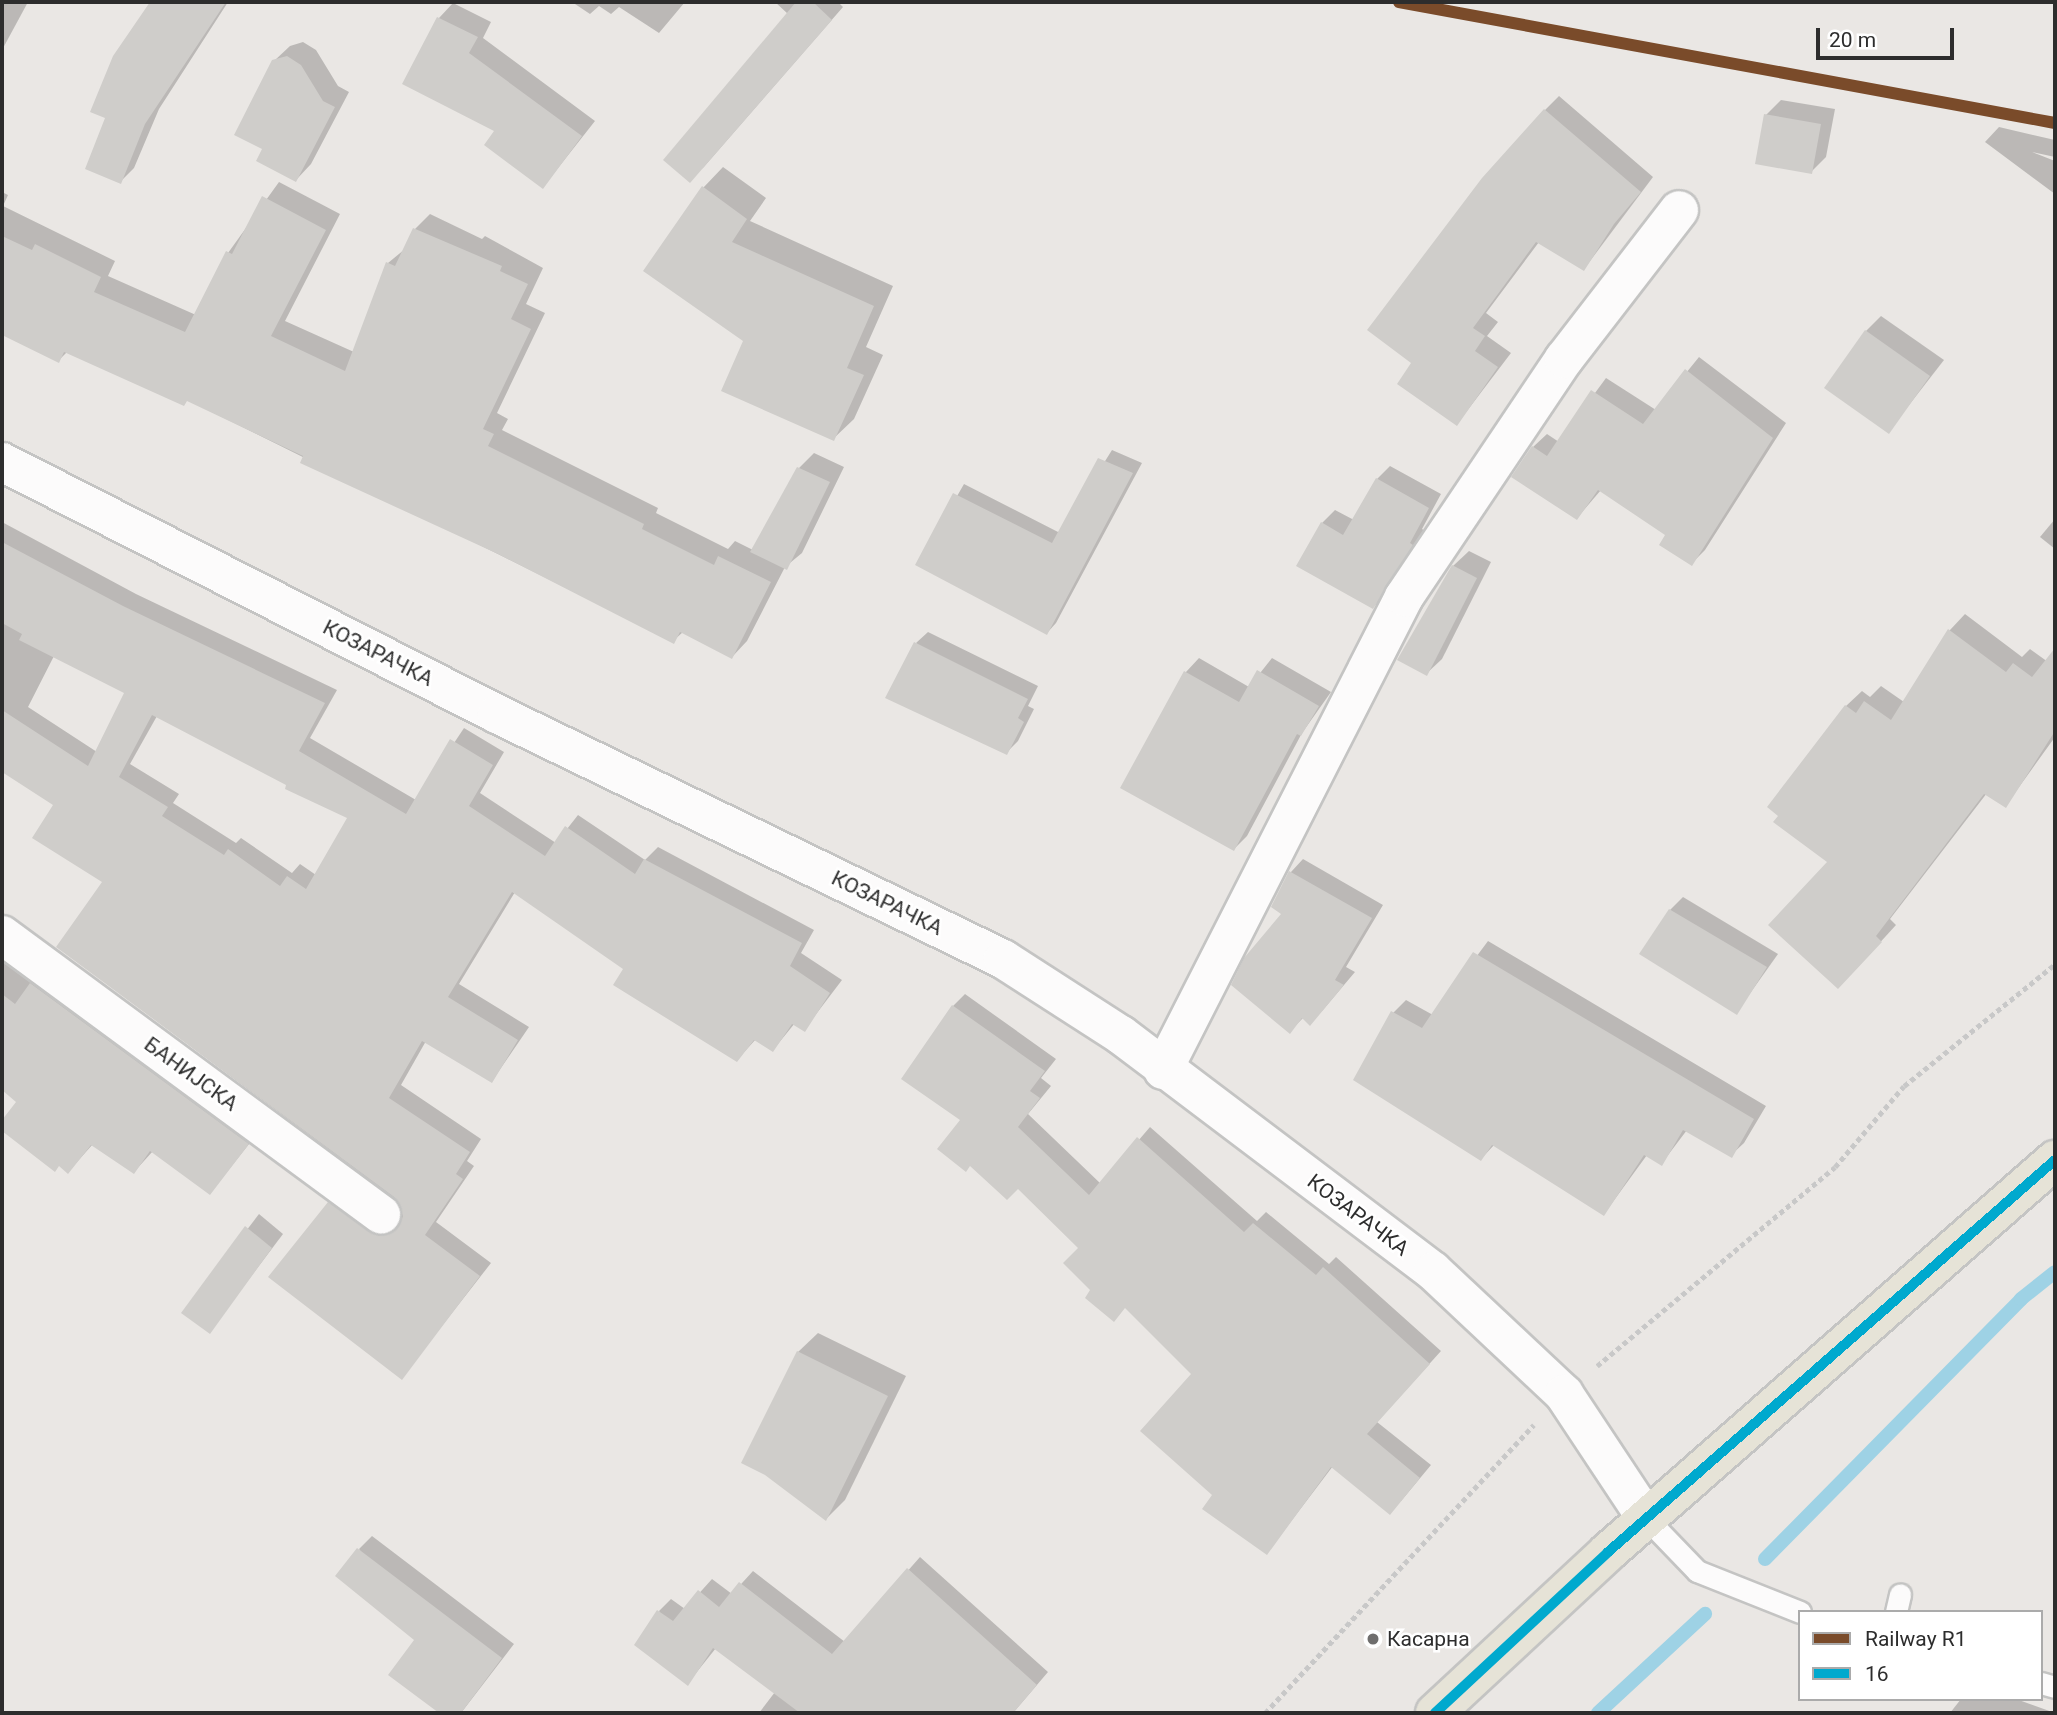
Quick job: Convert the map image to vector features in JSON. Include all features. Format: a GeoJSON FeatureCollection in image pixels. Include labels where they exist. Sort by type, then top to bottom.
{"type":"FeatureCollection","features":[{"type":"Feature","properties":{"kind":"main road"},"geometry":{"type":"LineString","coordinates":[[1435,1713],[1646,1518],[2055,1160]]}},
{"type":"Feature","properties":{"kind":"street"},"geometry":{"type":"LineString","coordinates":[[1163,1070],[1404,597],[1564,359],[1679,210]]}},
{"type":"Feature","properties":{"kind":"street","name":"КОЗАРАЧКА"},"geometry":{"type":"LineString","coordinates":[[2,461],[510,720],[1003,959],[1121,1035],[1163,1070],[1433,1271],[1564,1394],[1646,1518]]}},
{"type":"Feature","properties":{"kind":"street","name":"БАНИЈСКА"},"geometry":{"type":"LineString","coordinates":[[2,935],[381,1214]]}},
{"type":"Feature","properties":{"kind":"lane"},"geometry":{"type":"LineString","coordinates":[[1646,1518],[1697,1571],[1798,1611]]}},
{"type":"Feature","properties":{"kind":"path"},"geometry":{"type":"LineString","coordinates":[[1265,1713],[1564,1394],[1835,1167],[1904,1086],[2055,964]]}},
{"type":"Feature","properties":{"kind":"building"},"geometry":{"type":"Polygon","coordinates":[[[150,2],[226,2],[145,124],[121,184],[85,169],[105,118],[90,112],[113,56],[150,2]]]}},
{"type":"Feature","properties":{"kind":"building"},"geometry":{"type":"Polygon","coordinates":[[[796,2],[813,2],[832,20],[690,183],[663,160],[796,2]]]}},
{"type":"Feature","properties":{"kind":"building"},"geometry":{"type":"Polygon","coordinates":[[[437,17],[478,37],[469,53],[582,136],[543,189],[484,145],[494,131],[402,84],[437,17]]]}},
{"type":"Feature","properties":{"kind":"building"},"geometry":{"type":"Polygon","coordinates":[[[287,56],[301,65],[323,101],[335,107],[296,182],[256,161],[262,149],[234,135],[272,60],[287,56]]]}},
{"type":"Feature","properties":{"kind":"building"},"geometry":{"type":"Polygon","coordinates":[[[1544,109],[1641,192],[1614,224],[1584,271],[1536,242],[1473,328],[1485,336],[1475,351],[1498,367],[1457,426],[1397,384],[1411,363],[1367,330],[1482,178],[1544,109]]]}},
{"type":"Feature","properties":{"kind":"building"},"geometry":{"type":"Polygon","coordinates":[[[1764,114],[1821,124],[1812,174],[1755,164],[1764,114]]]}},
{"type":"Feature","properties":{"kind":"building"},"geometry":{"type":"Polygon","coordinates":[[[702,186],[747,219],[732,242],[874,306],[847,368],[864,375],[834,441],[721,391],[743,341],[643,271],[702,186]]]}},
{"type":"Feature","properties":{"kind":"building"},"geometry":{"type":"Polygon","coordinates":[[[262,196],[326,230],[271,336],[345,371],[386,262],[395,266],[413,228],[502,266],[500,271],[528,284],[511,319],[531,329],[483,429],[494,434],[488,446],[644,524],[642,529],[714,565],[718,556],[771,582],[732,659],[680,632],[674,644],[498,554],[300,463],[303,456],[187,401],[184,406],[64,352],[59,363],[2,335],[2,236],[32,250],[35,244],[101,277],[94,292],[185,332],[226,251],[232,254],[262,196]]]}},
{"type":"Feature","properties":{"kind":"building"},"geometry":{"type":"Polygon","coordinates":[[[1865,330],[1930,376],[1889,434],[1824,388],[1865,330]]]}},
{"type":"Feature","properties":{"kind":"building"},"geometry":{"type":"Polygon","coordinates":[[[1685,369],[1773,438],[1692,566],[1659,545],[1665,535],[1598,490],[1577,520],[1511,477],[1532,446],[1547,456],[1591,390],[1643,424],[1685,369]]]}},
{"type":"Feature","properties":{"kind":"building"},"geometry":{"type":"Polygon","coordinates":[[[1098,458],[1133,473],[1047,635],[915,565],[953,493],[1052,543],[1098,458]]]}},
{"type":"Feature","properties":{"kind":"building"},"geometry":{"type":"Polygon","coordinates":[[[797,467],[830,482],[787,570],[750,552],[797,467]]]}},
{"type":"Feature","properties":{"kind":"building"},"geometry":{"type":"Polygon","coordinates":[[[1376,478],[1429,508],[1410,543],[1413,545],[1373,609],[1296,566],[1321,522],[1343,535],[1376,478]]]}},
{"type":"Feature","properties":{"kind":"building"},"geometry":{"type":"Polygon","coordinates":[[[2,542],[123,606],[325,703],[299,751],[406,814],[450,739],[493,765],[469,806],[545,856],[565,826],[635,874],[644,859],[802,943],[790,966],[830,993],[805,1032],[792,1024],[773,1052],[754,1040],[737,1062],[613,985],[623,969],[512,892],[448,997],[518,1040],[492,1083],[422,1041],[389,1098],[470,1152],[456,1174],[463,1179],[425,1235],[480,1276],[402,1380],[268,1277],[328,1202],[379,1236],[399,1226],[403,1216],[394,1197],[56,947],[102,882],[32,838],[53,805],[2,772],[2,710],[88,766],[124,693],[19,640],[22,634],[2,623],[2,542]],[[152,715],[119,777],[168,807],[162,816],[224,855],[228,849],[280,886],[287,876],[306,889],[347,818],[285,789],[286,785],[152,715]]]}},
{"type":"Feature","properties":{"kind":"building"},"geometry":{"type":"Polygon","coordinates":[[[1452,565],[1477,578],[1427,676],[1397,660],[1452,565]]]}},
{"type":"Feature","properties":{"kind":"building"},"geometry":{"type":"Polygon","coordinates":[[[1948,629],[2006,672],[2013,663],[2032,677],[2055,648],[2055,731],[2006,808],[1984,794],[1876,936],[1882,942],[1838,989],[1768,925],[1827,862],[1773,822],[1778,816],[1767,807],[1845,705],[1856,713],[1864,701],[1891,720],[1948,629]]]}},
{"type":"Feature","properties":{"kind":"building"},"geometry":{"type":"Polygon","coordinates":[[[914,642],[1028,699],[1018,718],[1024,722],[1007,755],[885,698],[914,642]]]}},
{"type":"Feature","properties":{"kind":"building"},"geometry":{"type":"Polygon","coordinates":[[[1257,670],[1319,706],[1301,736],[1297,734],[1234,851],[1120,788],[1184,671],[1239,702],[1257,670]]]}},
{"type":"Feature","properties":{"kind":"building"},"geometry":{"type":"Polygon","coordinates":[[[1289,871],[1372,918],[1335,980],[1344,985],[1310,1026],[1302,1018],[1290,1034],[1231,985],[1244,958],[1281,914],[1271,907],[1289,871]]]}},
{"type":"Feature","properties":{"kind":"building"},"geometry":{"type":"Polygon","coordinates":[[[1669,909],[1767,967],[1737,1015],[1639,954],[1669,909]]]}},
{"type":"Feature","properties":{"kind":"building"},"geometry":{"type":"Polygon","coordinates":[[[1473,952],[1754,1119],[1732,1158],[1683,1130],[1662,1166],[1644,1155],[1604,1216],[1492,1145],[1481,1161],[1353,1080],[1391,1011],[1422,1028],[1473,952]]]}},
{"type":"Feature","properties":{"kind":"building"},"geometry":{"type":"Polygon","coordinates":[[[30,983],[249,1144],[210,1195],[150,1151],[134,1174],[91,1145],[68,1174],[59,1166],[55,1172],[2,1131],[2,1120],[16,1102],[2,1090],[2,994],[15,1004],[30,983]]]}},
{"type":"Feature","properties":{"kind":"building"},"geometry":{"type":"Polygon","coordinates":[[[952,1005],[1045,1071],[1030,1091],[1040,1098],[1018,1127],[1089,1195],[1137,1137],[1244,1232],[1253,1223],[1316,1275],[1323,1267],[1430,1364],[1367,1434],[1420,1478],[1390,1515],[1331,1467],[1267,1555],[1202,1509],[1212,1495],[1140,1431],[1191,1374],[1125,1308],[1114,1322],[1085,1298],[1090,1290],[1063,1263],[1078,1248],[1018,1189],[1007,1200],[970,1166],[966,1172],[937,1149],[960,1120],[901,1079],[952,1005]]]}},
{"type":"Feature","properties":{"kind":"building"},"geometry":{"type":"Polygon","coordinates":[[[245,1226],[272,1248],[210,1334],[181,1313],[245,1226]]]}},
{"type":"Feature","properties":{"kind":"building"},"geometry":{"type":"Polygon","coordinates":[[[797,1351],[888,1396],[826,1521],[765,1475],[741,1463],[797,1351]]]}},
{"type":"Feature","properties":{"kind":"building"},"geometry":{"type":"Polygon","coordinates":[[[357,1548],[502,1658],[461,1713],[439,1713],[388,1675],[414,1640],[335,1576],[357,1548]]]}},
{"type":"Feature","properties":{"kind":"building"},"geometry":{"type":"Polygon","coordinates":[[[907,1568],[1037,1685],[1013,1713],[800,1713],[713,1648],[688,1686],[634,1645],[657,1610],[673,1621],[698,1590],[719,1607],[739,1582],[832,1654],[907,1568]]]}},
{"type":"Feature","properties":{"kind":"waterway"},"geometry":{"type":"LineString","coordinates":[[1765,1559],[2021,1299],[2055,1272]]}},
{"type":"Feature","properties":{"kind":"waterway"},"geometry":{"type":"LineString","coordinates":[[1598,1713],[1705,1614]]}},
{"type":"Feature","properties":{"kind":"rail line","name":"R1"},"geometry":{"type":"LineString","coordinates":[[1399,2],[2055,123]]}},
{"type":"Feature","properties":{"kind":"transit line","name":"16"},"geometry":{"type":"LineString","coordinates":[[1435,1713],[1608,1552],[2055,1160]]}},
{"type":"Feature","properties":{"kind":"place","name":"Касарна"},"geometry":{"type":"Point","coordinates":[1373,1639]}}]}
